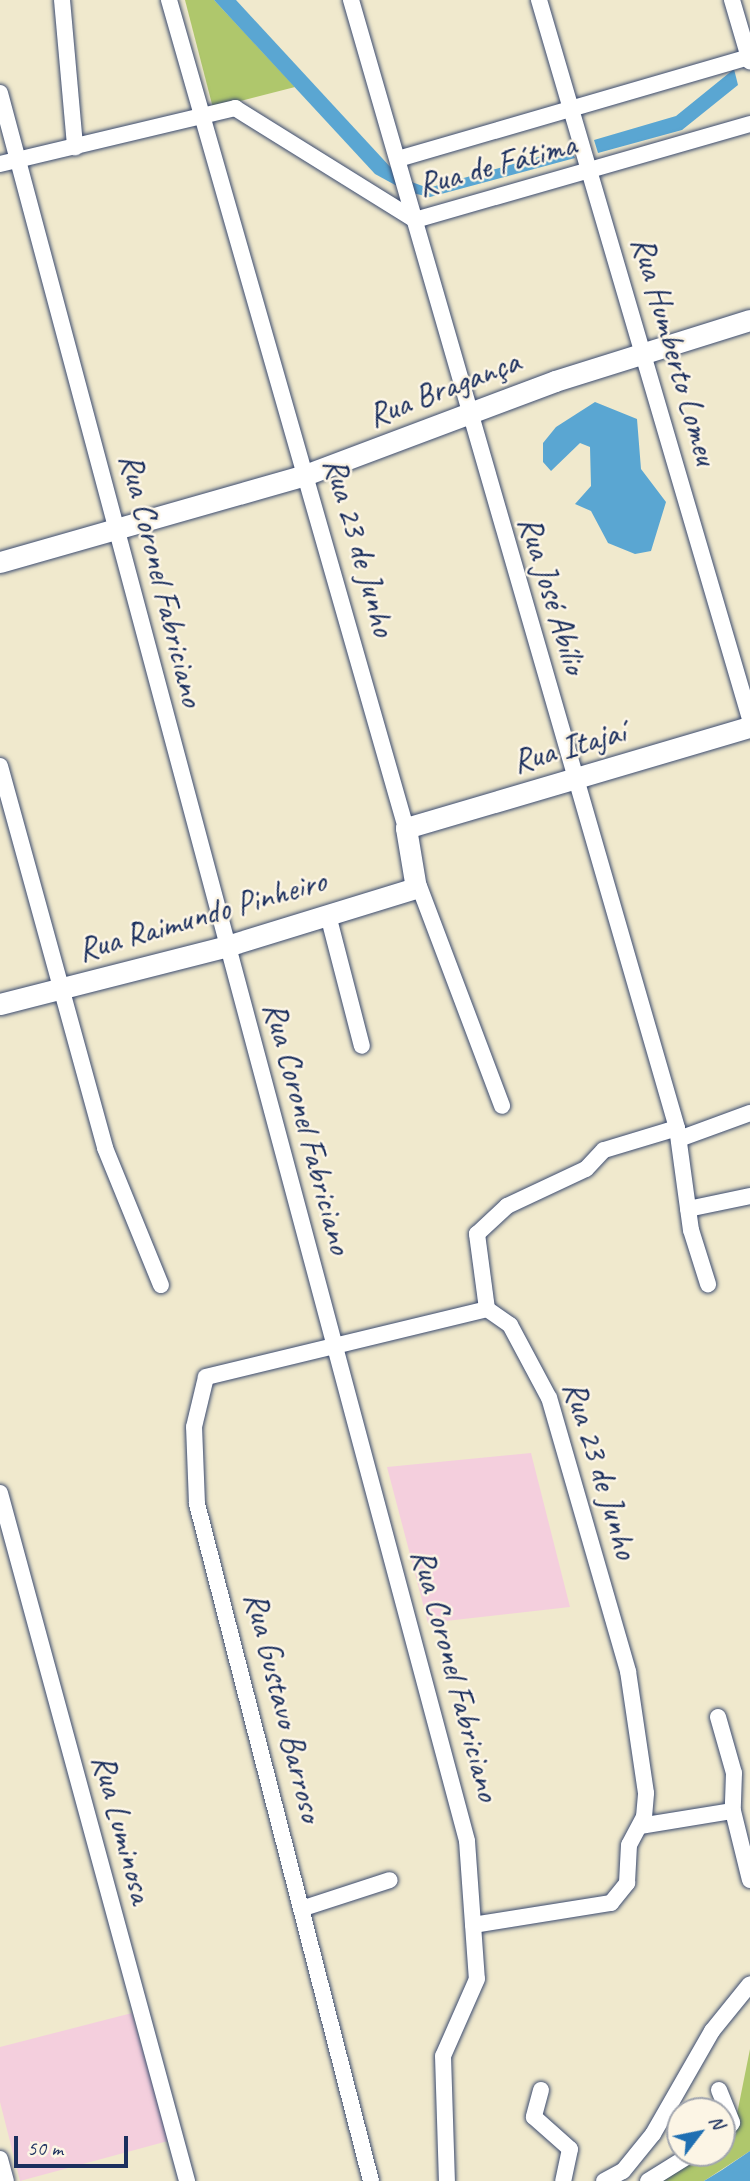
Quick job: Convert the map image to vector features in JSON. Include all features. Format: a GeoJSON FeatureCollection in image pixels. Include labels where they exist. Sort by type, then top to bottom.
{"type":"FeatureCollection","features":[{"type":"Feature","properties":{"kind":"street"},"geometry":{"type":"LineString","coordinates":[[62,0],[75,147]]}},
{"type":"Feature","properties":{"kind":"street","name":"Rua 23 de Junho"},"geometry":{"type":"LineString","coordinates":[[169,0],[406,828],[419,886],[502,1106]]}},
{"type":"Feature","properties":{"kind":"street","name":"Rua José Abílio"},"geometry":{"type":"LineString","coordinates":[[351,0],[398,159],[467,415],[576,778],[678,1134],[688,1209],[708,1284]]}},
{"type":"Feature","properties":{"kind":"street","name":"Rua Humberto Lomeu"},"geometry":{"type":"LineString","coordinates":[[539,0],[645,352],[750,719]]}},
{"type":"Feature","properties":{"kind":"street"},"geometry":{"type":"LineString","coordinates":[[398,159],[570,106],[750,58],[732,0]]}},
{"type":"Feature","properties":{"kind":"street","name":"Rua Coronel Fabriciano"},"geometry":{"type":"LineString","coordinates":[[0,93],[119,529],[227,946],[449,1761],[467,1842],[475,1991],[449,2041],[441,2076],[447,2181]]}},
{"type":"Feature","properties":{"kind":"street","name":"Rua de Fátima"},"geometry":{"type":"LineString","coordinates":[[0,164],[75,147],[201,112],[247,113],[415,220],[750,124]]}},
{"type":"Feature","properties":{"kind":"street","name":"Rua Bragança"},"geometry":{"type":"LineString","coordinates":[[0,562],[305,475],[645,352],[750,320]]}},
{"type":"Feature","properties":{"kind":"street","name":"Rua Itajaí"},"geometry":{"type":"LineString","coordinates":[[406,828],[750,727]]}},
{"type":"Feature","properties":{"kind":"street"},"geometry":{"type":"LineString","coordinates":[[0,766],[59,989],[105,1148],[161,1285]]}},
{"type":"Feature","properties":{"kind":"street","name":"Rua Raimundo Pinheiro"},"geometry":{"type":"LineString","coordinates":[[0,1004],[227,946],[419,886]]}},
{"type":"Feature","properties":{"kind":"street"},"geometry":{"type":"LineString","coordinates":[[328,915],[362,1046]]}},
{"type":"Feature","properties":{"kind":"street"},"geometry":{"type":"LineString","coordinates":[[337,1349],[487,1310],[476,1244],[483,1224],[586,1169],[604,1150],[678,1134],[750,1113]]}},
{"type":"Feature","properties":{"kind":"street"},"geometry":{"type":"LineString","coordinates":[[688,1209],[750,1196]]}},
{"type":"Feature","properties":{"kind":"street","name":"Rua 23 de Junho"},"geometry":{"type":"LineString","coordinates":[[473,1925],[611,1903],[627,1883],[629,1844],[639,1826],[646,1793],[628,1671],[549,1398],[510,1325],[487,1310]]}},
{"type":"Feature","properties":{"kind":"street","name":"Rua Gustavo Barroso"},"geometry":{"type":"LineString","coordinates":[[337,1349],[206,1377],[194,1427],[197,1504],[304,1908],[371,2181]]}},
{"type":"Feature","properties":{"kind":"street","name":"Rua Luminosa"},"geometry":{"type":"LineString","coordinates":[[0,1493],[187,2181]]}},
{"type":"Feature","properties":{"kind":"street"},"geometry":{"type":"LineString","coordinates":[[718,1717],[734,1773],[733,1811],[750,1880]]}},
{"type":"Feature","properties":{"kind":"street"},"geometry":{"type":"LineString","coordinates":[[639,1826],[733,1811]]}},
{"type":"Feature","properties":{"kind":"street"},"geometry":{"type":"LineString","coordinates":[[304,1908],[390,1880]]}},
{"type":"Feature","properties":{"kind":"street"},"geometry":{"type":"LineString","coordinates":[[604,2181],[623,2171],[653,2134],[712,2031],[750,1984]]}},
{"type":"Feature","properties":{"kind":"street"},"geometry":{"type":"LineString","coordinates":[[541,2090],[534,2117],[570,2149],[563,2181]]}},
{"type":"Feature","properties":{"kind":"street"},"geometry":{"type":"LineString","coordinates":[[719,2090],[722,2097]]}},
{"type":"Feature","properties":{"kind":"street"},"geometry":{"type":"LineString","coordinates":[[0,2159],[6,2181]]}},
{"type":"Feature","properties":{"kind":"street"},"geometry":{"type":"LineString","coordinates":[[648,2181],[670,2167]]}},
{"type":"Feature","properties":{"kind":"shaded area"},"geometry":{"type":"Polygon","coordinates":[[[531,1453],[570,1607],[428,1623],[387,1467],[531,1453]]]}},
{"type":"Feature","properties":{"kind":"shaded area"},"geometry":{"type":"Polygon","coordinates":[[[132,2013],[168,2141],[20,2181],[0,2102],[0,2047],[132,2013]]]}},
{"type":"Feature","properties":{"kind":"green space"},"geometry":{"type":"Polygon","coordinates":[[[185,0],[214,0],[295,87],[213,108],[185,0]]]}},
{"type":"Feature","properties":{"kind":"green space"},"geometry":{"type":"Polygon","coordinates":[[[750,2049],[750,2151],[736,2160],[736,2119],[750,2049]]]}},
{"type":"Feature","properties":{"kind":"green space"},"geometry":{"type":"Polygon","coordinates":[[[680,2167],[725,2167],[704,2181],[656,2181],[680,2167]]]}},
{"type":"Feature","properties":{"kind":"water"},"geometry":{"type":"Polygon","coordinates":[[[214,0],[236,0],[394,171],[397,186],[375,174],[214,0]]]}},
{"type":"Feature","properties":{"kind":"water"},"geometry":{"type":"Polygon","coordinates":[[[734,69],[738,85],[682,130],[598,153],[594,140],[676,116],[734,69]]]}},
{"type":"Feature","properties":{"kind":"water"},"geometry":{"type":"Polygon","coordinates":[[[570,148],[575,158],[430,197],[412,193],[409,181],[428,188],[570,148]]]}},
{"type":"Feature","properties":{"kind":"water"},"geometry":{"type":"Polygon","coordinates":[[[595,402],[637,419],[641,469],[666,502],[651,551],[635,554],[608,543],[591,511],[575,504],[591,486],[590,447],[580,443],[551,471],[543,462],[543,443],[556,427],[595,402]]]}},
{"type":"Feature","properties":{"kind":"water"},"geometry":{"type":"Polygon","coordinates":[[[750,2151],[750,2181],[704,2181],[726,2167],[736,2167],[736,2160],[750,2151]]]}}]}
